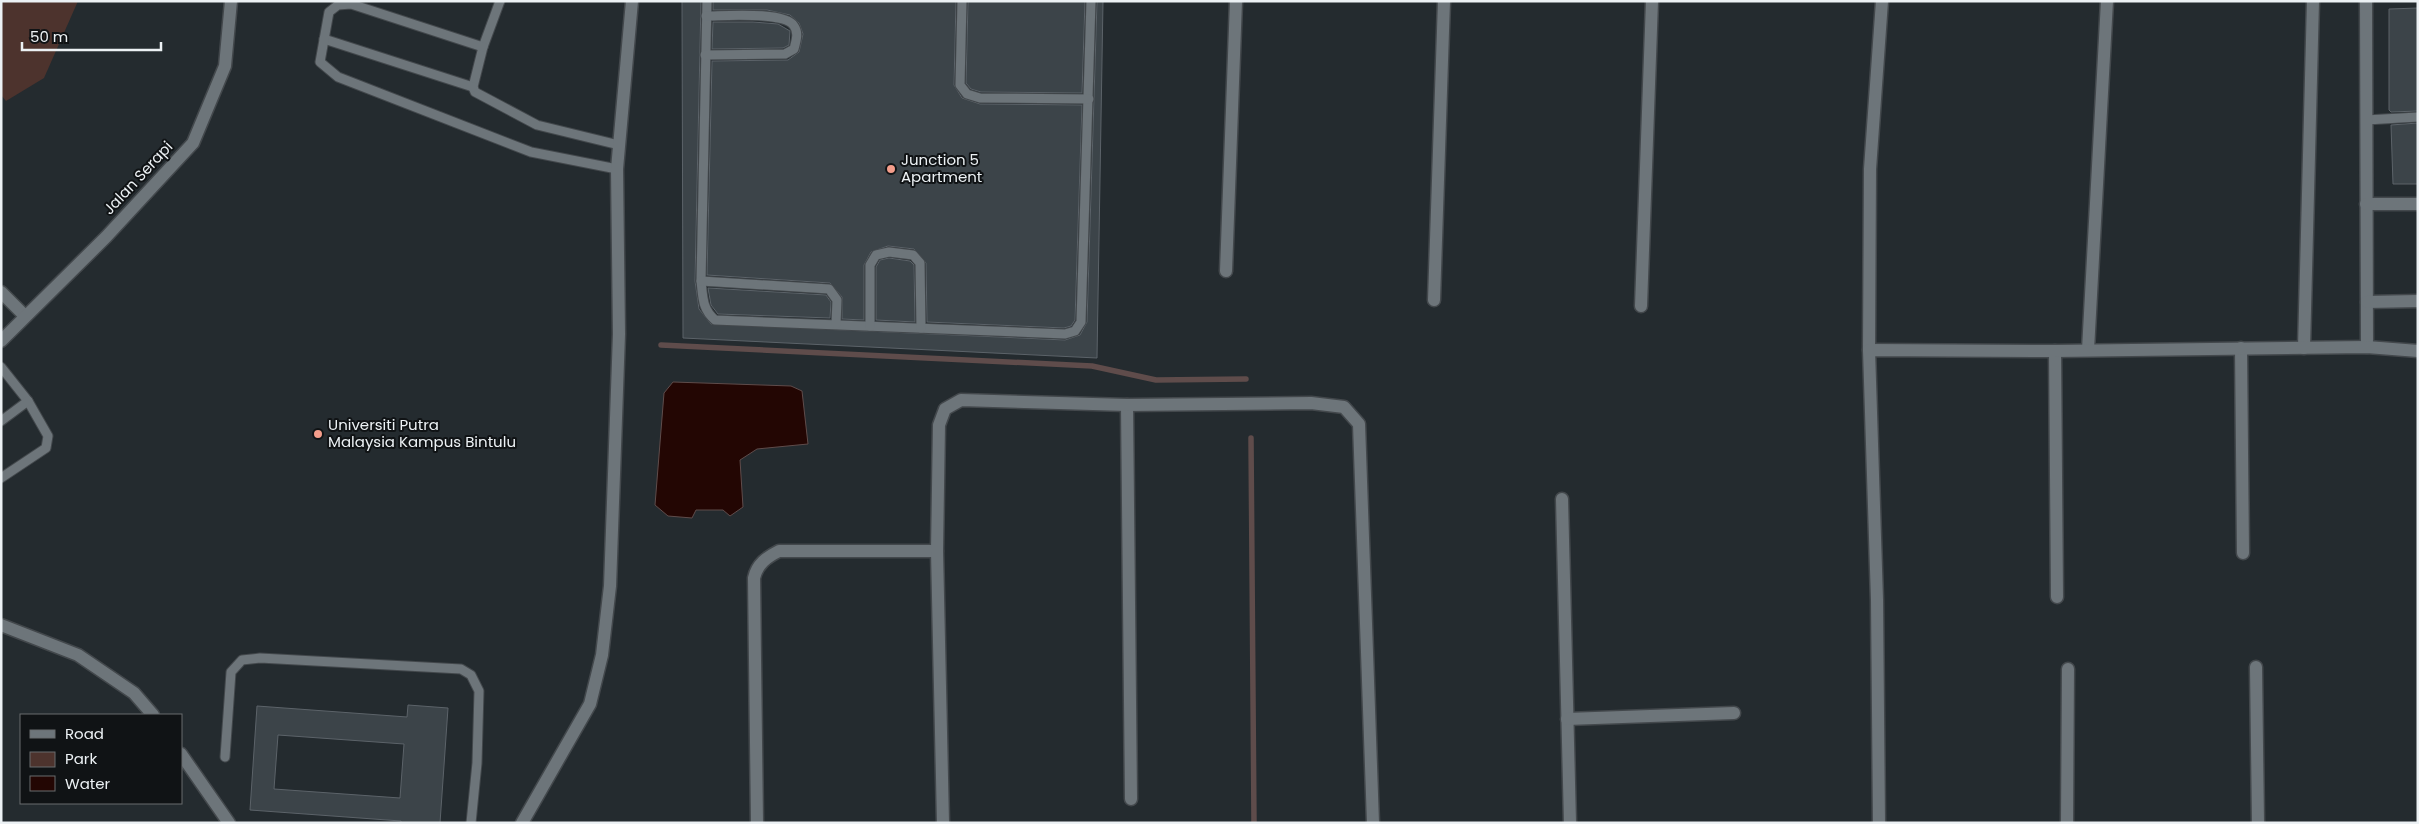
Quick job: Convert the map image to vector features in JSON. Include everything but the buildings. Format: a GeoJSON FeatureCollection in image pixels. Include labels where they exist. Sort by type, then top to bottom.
{"type":"FeatureCollection","features":[{"type":"Feature","properties":{"kind":"street","name":"Jalan Serapi"},"geometry":{"type":"LineString","coordinates":[[1,341],[106,237],[193,143],[226,66],[231,1]]}},
{"type":"Feature","properties":{"kind":"street"},"geometry":{"type":"LineString","coordinates":[[522,823],[590,704],[602,654],[610,586],[619,334],[617,169],[632,1]]}},
{"type":"Feature","properties":{"kind":"street"},"geometry":{"type":"LineString","coordinates":[[1226,271],[1236,1]]}},
{"type":"Feature","properties":{"kind":"street"},"geometry":{"type":"LineString","coordinates":[[1434,300],[1444,1]]}},
{"type":"Feature","properties":{"kind":"street"},"geometry":{"type":"LineString","coordinates":[[1641,306],[1652,1]]}},
{"type":"Feature","properties":{"kind":"street"},"geometry":{"type":"LineString","coordinates":[[1879,823],[1877,600],[1869,350],[1870,169],[1882,1]]}},
{"type":"Feature","properties":{"kind":"street"},"geometry":{"type":"LineString","coordinates":[[2088,350],[2106,1]]}},
{"type":"Feature","properties":{"kind":"street"},"geometry":{"type":"LineString","coordinates":[[2304,348],[2313,1]]}},
{"type":"Feature","properties":{"kind":"street"},"geometry":{"type":"LineString","coordinates":[[2366,1],[2367,347]]}},
{"type":"Feature","properties":{"kind":"street"},"geometry":{"type":"LineString","coordinates":[[2366,204],[2418,204]]}},
{"type":"Feature","properties":{"kind":"street"},"geometry":{"type":"LineString","coordinates":[[1,292],[25,316]]}},
{"type":"Feature","properties":{"kind":"street"},"geometry":{"type":"LineString","coordinates":[[2367,302],[2418,302]]}},
{"type":"Feature","properties":{"kind":"street"},"geometry":{"type":"LineString","coordinates":[[1869,350],[2055,352],[2367,347],[2418,351]]}},
{"type":"Feature","properties":{"kind":"street"},"geometry":{"type":"LineString","coordinates":[[2241,348],[2242,553]]}},
{"type":"Feature","properties":{"kind":"street"},"geometry":{"type":"LineString","coordinates":[[2055,352],[2057,597]]}},
{"type":"Feature","properties":{"kind":"street"},"geometry":{"type":"LineString","coordinates":[[943,823],[937,551],[939,425],[945,409],[961,400],[1127,405],[1311,403],[1344,407],[1359,424],[1372,823]]}},
{"type":"Feature","properties":{"kind":"street"},"geometry":{"type":"LineString","coordinates":[[1127,405],[1131,799]]}},
{"type":"Feature","properties":{"kind":"street"},"geometry":{"type":"LineString","coordinates":[[1562,499],[1570,823]]}},
{"type":"Feature","properties":{"kind":"street"},"geometry":{"type":"LineString","coordinates":[[757,823],[754,578],[756,570],[769,556],[779,551],[937,551]]}},
{"type":"Feature","properties":{"kind":"street"},"geometry":{"type":"LineString","coordinates":[[1,626],[78,655],[134,693],[152,714]]}},
{"type":"Feature","properties":{"kind":"street"},"geometry":{"type":"LineString","coordinates":[[2256,667],[2258,823]]}},
{"type":"Feature","properties":{"kind":"street"},"geometry":{"type":"LineString","coordinates":[[2067,823],[2068,669]]}},
{"type":"Feature","properties":{"kind":"street"},"geometry":{"type":"LineString","coordinates":[[1567,719],[1734,713]]}},
{"type":"Feature","properties":{"kind":"street"},"geometry":{"type":"LineString","coordinates":[[182,755],[229,823]]}},
{"type":"Feature","properties":{"kind":"lane"},"geometry":{"type":"LineString","coordinates":[[473,87],[483,47],[500,1]]}},
{"type":"Feature","properties":{"kind":"lane"},"geometry":{"type":"LineString","coordinates":[[707,1],[701,281],[703,305],[715,320],[1065,334],[1076,331],[1082,322],[1091,1]]}},
{"type":"Feature","properties":{"kind":"lane"},"geometry":{"type":"LineString","coordinates":[[962,1],[960,84],[967,94],[980,98],[1089,99]]}},
{"type":"Feature","properties":{"kind":"lane"},"geometry":{"type":"LineString","coordinates":[[483,47],[351,4],[338,5],[329,12],[320,62],[338,77],[531,152],[617,169]]}},
{"type":"Feature","properties":{"kind":"lane"},"geometry":{"type":"LineString","coordinates":[[705,55],[786,54],[794,49],[798,36],[794,25],[786,19],[774,16],[706,16]]}},
{"type":"Feature","properties":{"kind":"lane"},"geometry":{"type":"LineString","coordinates":[[324,39],[473,87],[476,92],[499,106],[537,125],[619,146]]}},
{"type":"Feature","properties":{"kind":"lane"},"geometry":{"type":"LineString","coordinates":[[2366,120],[2418,117]]}},
{"type":"Feature","properties":{"kind":"lane"},"geometry":{"type":"LineString","coordinates":[[870,326],[870,265],[876,255],[901,252],[913,255],[920,263],[921,328]]}},
{"type":"Feature","properties":{"kind":"lane"},"geometry":{"type":"LineString","coordinates":[[701,281],[829,288],[837,300],[836,324]]}},
{"type":"Feature","properties":{"kind":"lane"},"geometry":{"type":"LineString","coordinates":[[1,367],[28,401],[48,436],[46,448],[1,478]]}},
{"type":"Feature","properties":{"kind":"lane"},"geometry":{"type":"LineString","coordinates":[[1,421],[28,401]]}},
{"type":"Feature","properties":{"kind":"lane"},"geometry":{"type":"LineString","coordinates":[[225,756],[231,672],[242,660],[260,658],[461,669],[471,675],[479,691],[477,763],[471,823]]}},
{"type":"Feature","properties":{"kind":"green space"},"geometry":{"type":"Polygon","coordinates":[[[1,1],[78,1],[44,78],[6,101],[1,95],[1,1]]]}},
{"type":"Feature","properties":{"kind":"water"},"geometry":{"type":"Polygon","coordinates":[[[673,382],[791,386],[802,391],[808,444],[757,449],[740,460],[743,507],[730,516],[723,510],[696,510],[692,518],[668,516],[655,505],[664,393],[673,382]]]}},
{"type":"Feature","properties":{"kind":"waterway"},"geometry":{"type":"LineString","coordinates":[[661,345],[1092,366],[1156,380],[1246,379]]}},
{"type":"Feature","properties":{"kind":"waterway"},"geometry":{"type":"LineString","coordinates":[[1251,438],[1254,823]]}},
{"type":"Feature","properties":{"kind":"place","name":"Junction 5 Apartment"},"geometry":{"type":"Point","coordinates":[891,169]}},
{"type":"Feature","properties":{"kind":"place","name":"Universiti Putra Malaysia Kampus Bintulu"},"geometry":{"type":"Point","coordinates":[318,434]}}]}
